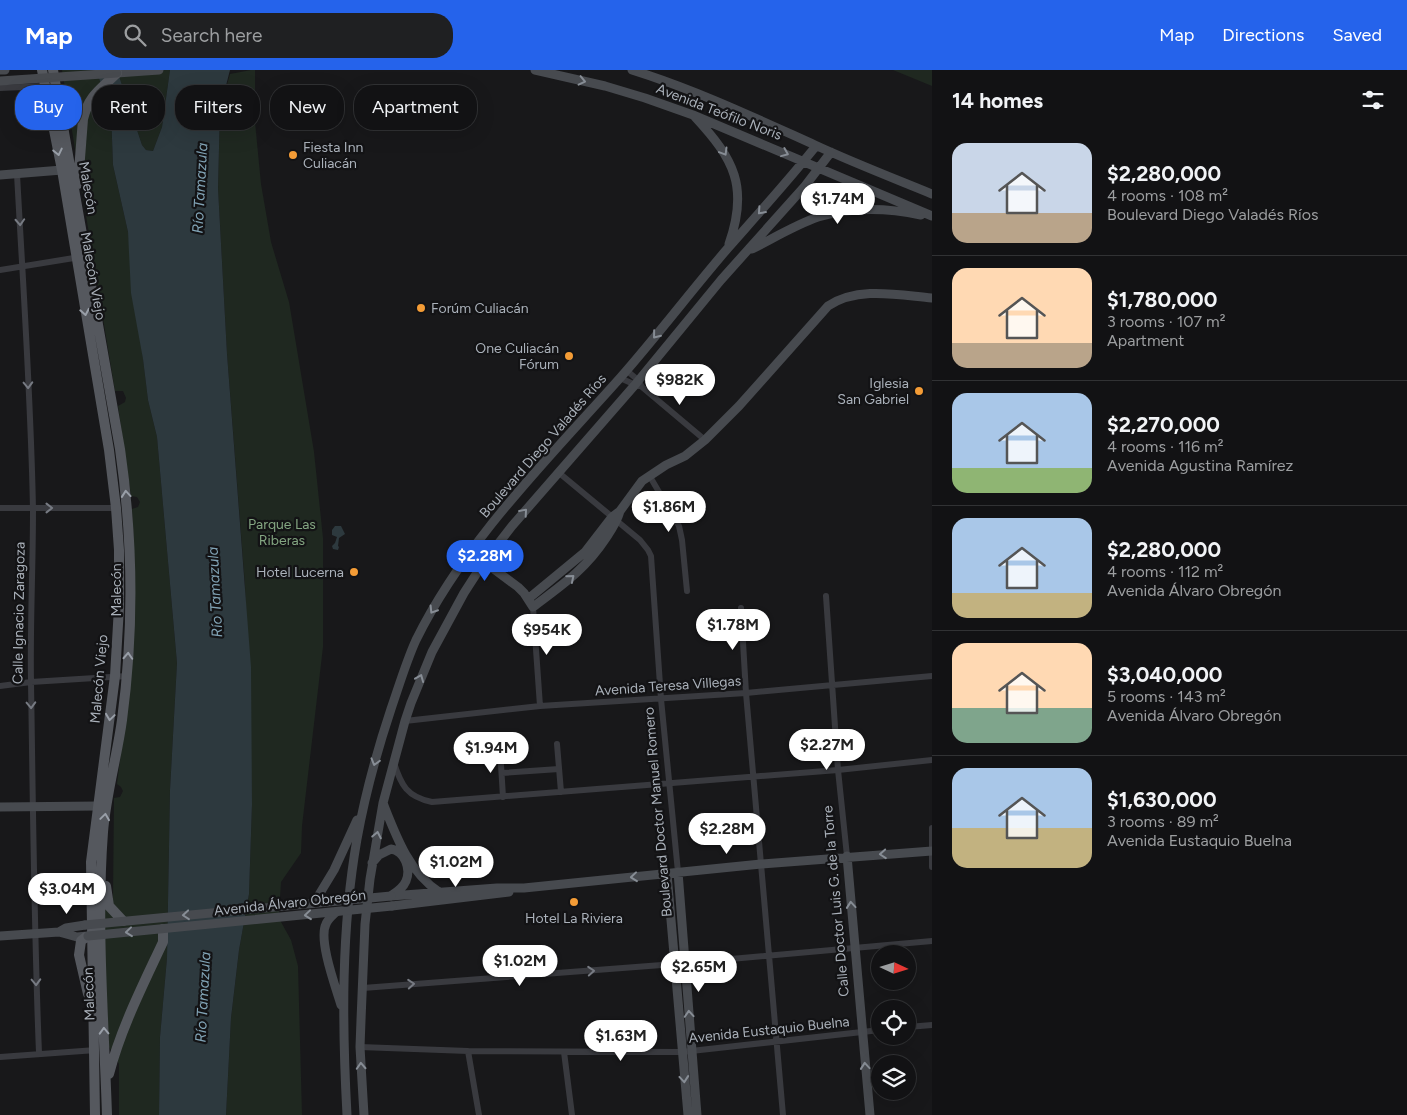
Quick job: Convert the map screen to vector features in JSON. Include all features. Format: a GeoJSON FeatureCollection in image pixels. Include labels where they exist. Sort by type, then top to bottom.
{"type":"FeatureCollection","features":[{"type":"Feature","properties":{"kind":"main road"},"geometry":{"type":"LineString","coordinates":[[0,70],[5,70]]}},
{"type":"Feature","properties":{"kind":"main road","name":"Malecón Viejo"},"geometry":{"type":"LineString","coordinates":[[42,70],[46,85]]}},
{"type":"Feature","properties":{"kind":"main road","name":"Malecón"},"geometry":{"type":"LineString","coordinates":[[53,70],[77,205],[81,257],[115,419],[125,486],[130,587],[127,676],[122,721],[102,846],[100,912],[99,1050],[106,1086],[107,1115]]}},
{"type":"Feature","properties":{"kind":"main road"},"geometry":{"type":"LineString","coordinates":[[0,81],[159,70]]}},
{"type":"Feature","properties":{"kind":"main road","name":"Avenida Teófilo Noris"},"geometry":{"type":"LineString","coordinates":[[535,70],[613,89],[693,115],[932,217]]}},
{"type":"Feature","properties":{"kind":"main road","name":"Avenida Teófilo Noris"},"geometry":{"type":"LineString","coordinates":[[632,70],[717,100],[816,146]]}},
{"type":"Feature","properties":{"kind":"main road"},"geometry":{"type":"LineString","coordinates":[[77,205],[83,119],[86,109],[93,95],[117,73]]}},
{"type":"Feature","properties":{"kind":"main road"},"geometry":{"type":"LineString","coordinates":[[693,115],[719,144],[727,156],[737,186],[737,218],[727,249]]}},
{"type":"Feature","properties":{"kind":"main road","name":"Malecón Viejo"},"geometry":{"type":"LineString","coordinates":[[54,130],[81,257],[109,450],[116,508],[119,578],[116,676],[91,862],[93,1013],[99,1050],[95,1115]]}},
{"type":"Feature","properties":{"kind":"main road"},"geometry":{"type":"LineString","coordinates":[[816,146],[932,194]]}},
{"type":"Feature","properties":{"kind":"main road","name":"Boulevard Diego Valadés Ríos"},"geometry":{"type":"LineString","coordinates":[[347,1115],[344,1013],[345,955],[350,890],[363,808],[387,721],[412,649],[429,615],[471,552],[546,461],[623,374],[816,146]]}},
{"type":"Feature","properties":{"kind":"main road","name":"Boulevard Diego Valadés Ríos"},"geometry":{"type":"LineString","coordinates":[[364,1115],[360,1047],[367,901],[372,863],[383,803],[405,721],[422,675],[444,628],[484,562],[512,526],[638,384],[721,280],[820,168],[831,152]]}},
{"type":"Feature","properties":{"kind":"main road"},"geometry":{"type":"LineString","coordinates":[[0,175],[62,170]]}},
{"type":"Feature","properties":{"kind":"main road"},"geometry":{"type":"LineString","coordinates":[[748,251],[802,224],[835,213],[890,210],[932,217]]}},
{"type":"Feature","properties":{"kind":"main road"},"geometry":{"type":"LineString","coordinates":[[471,552],[518,587],[530,603],[585,552],[615,519],[636,487],[649,475],[685,456],[705,440],[739,406],[828,306],[846,296],[882,294],[932,298]]}},
{"type":"Feature","properties":{"kind":"main road"},"geometry":{"type":"LineString","coordinates":[[383,803],[402,846],[418,873],[424,881],[440,892]]}},
{"type":"Feature","properties":{"kind":"main road"},"geometry":{"type":"LineString","coordinates":[[0,807],[98,806]]}},
{"type":"Feature","properties":{"kind":"main road"},"geometry":{"type":"LineString","coordinates":[[314,903],[334,870],[363,808]]}},
{"type":"Feature","properties":{"kind":"main road"},"geometry":{"type":"LineString","coordinates":[[102,846],[109,906],[123,921]]}},
{"type":"Feature","properties":{"kind":"main road"},"geometry":{"type":"LineString","coordinates":[[372,863],[379,855],[391,849],[398,852],[406,861],[407,879],[403,887],[391,896]]}},
{"type":"Feature","properties":{"kind":"main road","name":"Avenida Álvaro Obregón"},"geometry":{"type":"LineString","coordinates":[[59,932],[66,928],[85,925],[314,903],[440,892],[524,888],[847,856],[931,851]]}},
{"type":"Feature","properties":{"kind":"main road","name":"Calle Doctor Luis G. de la Torre"},"geometry":{"type":"LineString","coordinates":[[847,856],[870,1115]]}},
{"type":"Feature","properties":{"kind":"main road","name":"Boulevard Doctor Manuel Romero"},"geometry":{"type":"LineString","coordinates":[[678,872],[686,963],[688,1115]]}},
{"type":"Feature","properties":{"kind":"main road","name":"Boulevard Doctor Manuel Romero"},"geometry":{"type":"LineString","coordinates":[[667,874],[675,964],[686,1052],[697,1115]]}},
{"type":"Feature","properties":{"kind":"main road","name":"Avenida Álvaro Obregón"},"geometry":{"type":"LineString","coordinates":[[0,936],[59,932],[77,938],[481,897],[524,888]]}},
{"type":"Feature","properties":{"kind":"main road"},"geometry":{"type":"LineString","coordinates":[[336,912],[326,924],[324,936],[330,969],[344,1013]]}},
{"type":"Feature","properties":{"kind":"main road"},"geometry":{"type":"LineString","coordinates":[[106,1086],[114,1052],[163,942],[163,929]]}},
{"type":"Feature","properties":{"kind":"main road"},"geometry":{"type":"LineString","coordinates":[[87,937],[81,941],[78,952],[93,1013]]}},
{"type":"Feature","properties":{"kind":"street"},"geometry":{"type":"LineString","coordinates":[[0,88],[15,87]]}},
{"type":"Feature","properties":{"kind":"street","name":"Calle Ignacio Zaragoza"},"geometry":{"type":"LineString","coordinates":[[17,174],[32,508],[30,682],[34,807],[34,933],[39,1053]]}},
{"type":"Feature","properties":{"kind":"street"},"geometry":{"type":"LineString","coordinates":[[0,270],[81,257]]}},
{"type":"Feature","properties":{"kind":"street"},"geometry":{"type":"LineString","coordinates":[[623,374],[638,384],[705,440]]}},
{"type":"Feature","properties":{"kind":"street","name":"Boulevard Doctor Manuel Romero"},"geometry":{"type":"LineString","coordinates":[[558,472],[645,545],[651,556],[661,699],[678,872]]}},
{"type":"Feature","properties":{"kind":"street"},"geometry":{"type":"LineString","coordinates":[[649,475],[678,526],[682,540],[687,591]]}},
{"type":"Feature","properties":{"kind":"street"},"geometry":{"type":"LineString","coordinates":[[0,508],[116,508]]}},
{"type":"Feature","properties":{"kind":"street","name":"Calle Doctor Luis G. de la Torre"},"geometry":{"type":"LineString","coordinates":[[826,596],[838,770],[847,856]]}},
{"type":"Feature","properties":{"kind":"street"},"geometry":{"type":"LineString","coordinates":[[530,603],[540,706]]}},
{"type":"Feature","properties":{"kind":"street"},"geometry":{"type":"LineString","coordinates":[[741,608],[746,693],[783,1115]]}},
{"type":"Feature","properties":{"kind":"street"},"geometry":{"type":"LineString","coordinates":[[0,686],[30,682],[127,676]]}},
{"type":"Feature","properties":{"kind":"street","name":"Avenida Teresa Villegas"},"geometry":{"type":"LineString","coordinates":[[405,721],[540,706],[746,693],[932,676]]}},
{"type":"Feature","properties":{"kind":"street"},"geometry":{"type":"LineString","coordinates":[[557,744],[561,792]]}},
{"type":"Feature","properties":{"kind":"street"},"geometry":{"type":"LineString","coordinates":[[500,749],[503,797]]}},
{"type":"Feature","properties":{"kind":"street"},"geometry":{"type":"LineString","coordinates":[[394,763],[398,777],[405,788],[415,796],[426,801],[450,801],[838,770],[932,760]]}},
{"type":"Feature","properties":{"kind":"street"},"geometry":{"type":"LineString","coordinates":[[502,773],[559,769]]}},
{"type":"Feature","properties":{"kind":"street"},"geometry":{"type":"LineString","coordinates":[[932,828],[932,867]]}},
{"type":"Feature","properties":{"kind":"street"},"geometry":{"type":"LineString","coordinates":[[363,988],[932,942]]}},
{"type":"Feature","properties":{"kind":"street"},"geometry":{"type":"LineString","coordinates":[[916,1026],[932,1024]]}},
{"type":"Feature","properties":{"kind":"street","name":"Avenida Eustaquio Buelna"},"geometry":{"type":"LineString","coordinates":[[360,1047],[468,1051],[686,1052],[871,1031]]}},
{"type":"Feature","properties":{"kind":"street"},"geometry":{"type":"LineString","coordinates":[[0,1057],[99,1050]]}},
{"type":"Feature","properties":{"kind":"street"},"geometry":{"type":"LineString","coordinates":[[468,1051],[479,1115]]}},
{"type":"Feature","properties":{"kind":"street"},"geometry":{"type":"LineString","coordinates":[[564,1052],[572,1115]]}},
{"type":"Feature","properties":{"kind":"green space"},"geometry":{"type":"Polygon","coordinates":[[[62,70],[96,70],[101,85],[92,85],[92,130],[112,130],[113,165],[128,232],[148,400],[157,437],[177,663],[170,790],[167,958],[160,1037],[159,1115],[119,1115],[119,1064],[109,1047],[102,904],[113,898],[114,798],[120,797],[123,791],[117,784],[129,694],[133,638],[134,573],[132,509],[138,507],[140,502],[137,497],[131,496],[118,406],[125,402],[126,398],[123,391],[115,391],[72,130],[82,130],[82,85],[64,85],[62,70]]]}},
{"type":"Feature","properties":{"kind":"green space"},"geometry":{"type":"Polygon","coordinates":[[[117,70],[170,70],[165,106],[165,85],[122,85],[117,70]]]}},
{"type":"Feature","properties":{"kind":"green space","name":"Parque Las Riberas"},"geometry":{"type":"Polygon","coordinates":[[[255,70],[255,85],[227,85],[230,74],[255,70]]]}},
{"type":"Feature","properties":{"kind":"green space"},"geometry":{"type":"Polygon","coordinates":[[[893,70],[932,70],[932,86],[893,70]]]}},
{"type":"Feature","properties":{"kind":"green space"},"geometry":{"type":"Polygon","coordinates":[[[137,130],[161,130],[153,151],[146,150],[142,145],[137,130]]]}},
{"type":"Feature","properties":{"kind":"green space","name":"Parque Las Riberas"},"geometry":{"type":"Polygon","coordinates":[[[219,130],[256,130],[261,184],[271,242],[289,302],[314,452],[323,538],[323,647],[302,826],[301,853],[281,882],[279,912],[281,922],[291,940],[298,966],[302,1115],[226,1115],[231,1018],[239,950],[249,894],[252,804],[245,585],[227,354],[218,188],[219,130]]]}},
{"type":"Feature","properties":{"kind":"water"},"geometry":{"type":"Polygon","coordinates":[[[96,70],[117,70],[122,85],[101,85],[96,70]]]}},
{"type":"Feature","properties":{"kind":"water","name":"Río Tamazula"},"geometry":{"type":"Polygon","coordinates":[[[170,70],[230,70],[226,85],[175,85],[175,130],[219,130],[218,188],[227,354],[251,667],[252,804],[249,894],[239,950],[231,1018],[226,1115],[159,1115],[160,1037],[167,958],[170,790],[177,663],[157,437],[148,400],[131,293],[128,232],[113,165],[112,130],[137,130],[142,145],[146,150],[153,151],[161,130],[165,130],[165,106],[170,70]]]}},
{"type":"Feature","properties":{"kind":"water"},"geometry":{"type":"Polygon","coordinates":[[[335,526],[341,526],[345,534],[339,538],[338,550],[333,549],[332,546],[337,537],[332,535],[332,530],[335,526]]]}},
{"type":"Feature","properties":{"kind":"place","name":"Fiesta Inn Culiacán"},"geometry":{"type":"Point","coordinates":[293,155]}},
{"type":"Feature","properties":{"kind":"place","name":"Forúm Culiacán"},"geometry":{"type":"Point","coordinates":[421,308]}},
{"type":"Feature","properties":{"kind":"place","name":"One Culiacán Fórum"},"geometry":{"type":"Point","coordinates":[569,356]}},
{"type":"Feature","properties":{"kind":"place","name":"Iglesia San Gabriel"},"geometry":{"type":"Point","coordinates":[919,391]}},
{"type":"Feature","properties":{"kind":"place","name":"Hotel Lucerna"},"geometry":{"type":"Point","coordinates":[354,572]}},
{"type":"Feature","properties":{"kind":"place","name":"Hotel La Riviera"},"geometry":{"type":"Point","coordinates":[574,902]}}]}
